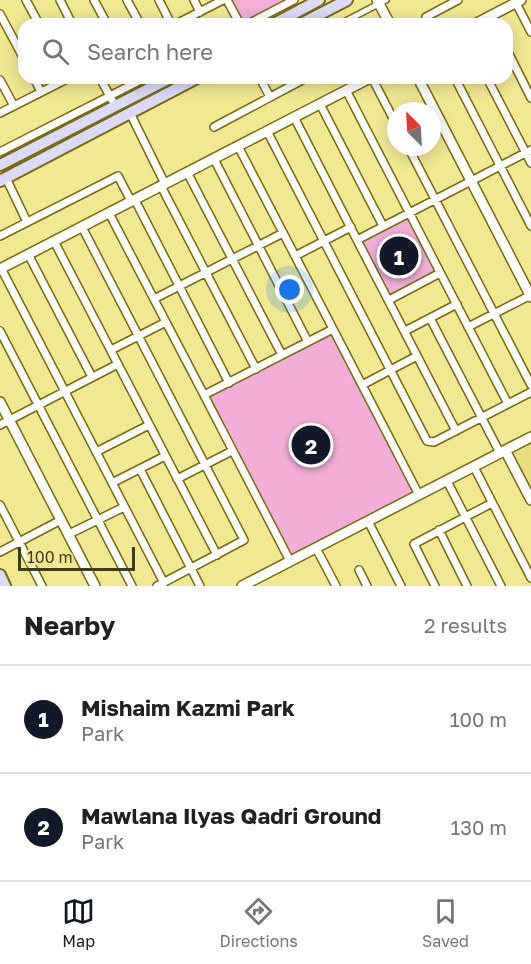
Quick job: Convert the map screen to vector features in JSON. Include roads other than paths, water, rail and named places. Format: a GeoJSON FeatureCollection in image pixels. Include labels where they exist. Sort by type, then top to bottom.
{"type":"FeatureCollection","features":[{"type":"Feature","properties":{"kind":"main road"},"geometry":{"type":"LineString","coordinates":[[283,18],[304,3],[319,0]]}},
{"type":"Feature","properties":{"kind":"main road"},"geometry":{"type":"LineString","coordinates":[[312,18],[347,0]]}},
{"type":"Feature","properties":{"kind":"main road"},"geometry":{"type":"LineString","coordinates":[[3,154],[112,101],[155,84]]}},
{"type":"Feature","properties":{"kind":"main road"},"geometry":{"type":"LineString","coordinates":[[3,179],[186,84]]}},
{"type":"Feature","properties":{"kind":"main road"},"geometry":{"type":"LineString","coordinates":[[0,575],[5,586]]}},
{"type":"Feature","properties":{"kind":"street"},"geometry":{"type":"LineString","coordinates":[[26,0],[36,18]]}},
{"type":"Feature","properties":{"kind":"street"},"geometry":{"type":"LineString","coordinates":[[60,0],[69,18]]}},
{"type":"Feature","properties":{"kind":"street"},"geometry":{"type":"LineString","coordinates":[[94,0],[103,18]]}},
{"type":"Feature","properties":{"kind":"street"},"geometry":{"type":"LineString","coordinates":[[127,0],[137,18]]}},
{"type":"Feature","properties":{"kind":"street"},"geometry":{"type":"LineString","coordinates":[[159,0],[170,18]]}},
{"type":"Feature","properties":{"kind":"street"},"geometry":{"type":"LineString","coordinates":[[194,0],[200,12]]}},
{"type":"Feature","properties":{"kind":"street"},"geometry":{"type":"LineString","coordinates":[[187,18],[225,0],[236,18]]}},
{"type":"Feature","properties":{"kind":"street"},"geometry":{"type":"LineString","coordinates":[[260,18],[294,0]]}},
{"type":"Feature","properties":{"kind":"street"},"geometry":{"type":"LineString","coordinates":[[426,18],[458,0]]}},
{"type":"Feature","properties":{"kind":"street"},"geometry":{"type":"LineString","coordinates":[[351,18],[381,1],[388,18]]}},
{"type":"Feature","properties":{"kind":"street"},"geometry":{"type":"LineString","coordinates":[[495,18],[519,1],[531,32]]}},
{"type":"Feature","properties":{"kind":"street"},"geometry":{"type":"LineString","coordinates":[[0,14],[18,48]]}},
{"type":"Feature","properties":{"kind":"street"},"geometry":{"type":"LineString","coordinates":[[513,62],[531,98]]}},
{"type":"Feature","properties":{"kind":"street"},"geometry":{"type":"LineString","coordinates":[[0,80],[14,106]]}},
{"type":"Feature","properties":{"kind":"street"},"geometry":{"type":"LineString","coordinates":[[37,84],[41,92]]}},
{"type":"Feature","properties":{"kind":"street"},"geometry":{"type":"LineString","coordinates":[[0,113],[56,84]]}},
{"type":"Feature","properties":{"kind":"street"},"geometry":{"type":"LineString","coordinates":[[103,84],[112,101],[136,84]]}},
{"type":"Feature","properties":{"kind":"street"},"geometry":{"type":"LineString","coordinates":[[263,84],[270,97]]}},
{"type":"Feature","properties":{"kind":"street"},"geometry":{"type":"LineString","coordinates":[[214,127],[295,84]]}},
{"type":"Feature","properties":{"kind":"street"},"geometry":{"type":"LineString","coordinates":[[82,227],[244,540],[160,584],[112,483],[1,269],[28,254],[358,84]]}},
{"type":"Feature","properties":{"kind":"street"},"geometry":{"type":"LineString","coordinates":[[374,84],[387,107]]}},
{"type":"Feature","properties":{"kind":"street"},"geometry":{"type":"LineString","coordinates":[[421,84],[531,296],[468,327]]}},
{"type":"Feature","properties":{"kind":"street"},"geometry":{"type":"LineString","coordinates":[[458,84],[531,226]]}},
{"type":"Feature","properties":{"kind":"street"},"geometry":{"type":"LineString","coordinates":[[490,84],[528,151],[531,163]]}},
{"type":"Feature","properties":{"kind":"street"},"geometry":{"type":"LineString","coordinates":[[346,90],[508,404]]}},
{"type":"Feature","properties":{"kind":"street"},"geometry":{"type":"LineString","coordinates":[[320,104],[383,226]]}},
{"type":"Feature","properties":{"kind":"street"},"geometry":{"type":"LineString","coordinates":[[130,113],[206,273],[256,369]]}},
{"type":"Feature","properties":{"kind":"street"},"geometry":{"type":"LineString","coordinates":[[294,117],[456,431]]}},
{"type":"Feature","properties":{"kind":"street"},"geometry":{"type":"LineString","coordinates":[[267,131],[428,441],[434,442],[531,392]]}},
{"type":"Feature","properties":{"kind":"street"},"geometry":{"type":"LineString","coordinates":[[238,146],[419,495]]}},
{"type":"Feature","properties":{"kind":"street"},"geometry":{"type":"LineString","coordinates":[[357,240],[528,151]]}},
{"type":"Feature","properties":{"kind":"street"},"geometry":{"type":"LineString","coordinates":[[413,156],[531,385]]}},
{"type":"Feature","properties":{"kind":"street"},"geometry":{"type":"LineString","coordinates":[[214,159],[308,342]]}},
{"type":"Feature","properties":{"kind":"street"},"geometry":{"type":"LineString","coordinates":[[187,172],[282,356]]}},
{"type":"Feature","properties":{"kind":"street"},"geometry":{"type":"LineString","coordinates":[[0,236],[118,176],[133,200],[229,383]]}},
{"type":"Feature","properties":{"kind":"street"},"geometry":{"type":"LineString","coordinates":[[3,179],[27,222]]}},
{"type":"Feature","properties":{"kind":"street"},"geometry":{"type":"LineString","coordinates":[[109,213],[290,561]]}},
{"type":"Feature","properties":{"kind":"street"},"geometry":{"type":"LineString","coordinates":[[295,256],[351,227]]}},
{"type":"Feature","properties":{"kind":"street"},"geometry":{"type":"LineString","coordinates":[[154,299],[283,233]]}},
{"type":"Feature","properties":{"kind":"street"},"geometry":{"type":"LineString","coordinates":[[54,241],[217,555]]}},
{"type":"Feature","properties":{"kind":"street"},"geometry":{"type":"LineString","coordinates":[[28,254],[92,377]]}},
{"type":"Feature","properties":{"kind":"street"},"geometry":{"type":"LineString","coordinates":[[389,300],[440,273]]}},
{"type":"Feature","properties":{"kind":"street"},"geometry":{"type":"LineString","coordinates":[[405,331],[457,304]]}},
{"type":"Feature","properties":{"kind":"street"},"geometry":{"type":"LineString","coordinates":[[430,318],[482,418],[531,500]]}},
{"type":"Feature","properties":{"kind":"street"},"geometry":{"type":"LineString","coordinates":[[111,350],[166,322]]}},
{"type":"Feature","properties":{"kind":"street"},"geometry":{"type":"LineString","coordinates":[[204,395],[333,329]]}},
{"type":"Feature","properties":{"kind":"street"},"geometry":{"type":"LineString","coordinates":[[0,331],[132,586]]}},
{"type":"Feature","properties":{"kind":"street"},"geometry":{"type":"LineString","coordinates":[[362,385],[417,356]]}},
{"type":"Feature","properties":{"kind":"street"},"geometry":{"type":"LineString","coordinates":[[0,424],[118,364]]}},
{"type":"Feature","properties":{"kind":"street"},"geometry":{"type":"LineString","coordinates":[[0,402],[95,586]]}},
{"type":"Feature","properties":{"kind":"street"},"geometry":{"type":"LineString","coordinates":[[96,452],[149,425]]}},
{"type":"Feature","properties":{"kind":"street"},"geometry":{"type":"LineString","coordinates":[[242,586],[531,437]]}},
{"type":"Feature","properties":{"kind":"street"},"geometry":{"type":"LineString","coordinates":[[177,479],[232,451]]}},
{"type":"Feature","properties":{"kind":"street"},"geometry":{"type":"LineString","coordinates":[[112,483],[165,456]]}},
{"type":"Feature","properties":{"kind":"street"},"geometry":{"type":"LineString","coordinates":[[474,466],[531,578]]}},
{"type":"Feature","properties":{"kind":"street"},"geometry":{"type":"LineString","coordinates":[[140,469],[200,586]]}},
{"type":"Feature","properties":{"kind":"street"},"geometry":{"type":"LineString","coordinates":[[447,481],[501,586]]}},
{"type":"Feature","properties":{"kind":"street"},"geometry":{"type":"LineString","coordinates":[[435,586],[414,544],[492,502]]}},
{"type":"Feature","properties":{"kind":"street"},"geometry":{"type":"LineString","coordinates":[[0,505],[42,586]]}},
{"type":"Feature","properties":{"kind":"street"},"geometry":{"type":"LineString","coordinates":[[69,534],[124,507]]}},
{"type":"Feature","properties":{"kind":"street"},"geometry":{"type":"LineString","coordinates":[[0,552],[61,520]]}},
{"type":"Feature","properties":{"kind":"street"},"geometry":{"type":"LineString","coordinates":[[368,521],[401,586]]}},
{"type":"Feature","properties":{"kind":"street"},"geometry":{"type":"LineString","coordinates":[[438,530],[467,586]]}},
{"type":"Feature","properties":{"kind":"street"},"geometry":{"type":"LineString","coordinates":[[316,548],[336,586]]}},
{"type":"Feature","properties":{"kind":"street"},"geometry":{"type":"LineString","coordinates":[[359,570],[367,586]]}},
{"type":"Feature","properties":{"kind":"place","name":"Mishaim Kazmi Park"},"geometry":{"type":"Point","coordinates":[399,256]}},
{"type":"Feature","properties":{"kind":"place","name":"Mawlana Ilyas Qadri Ground"},"geometry":{"type":"Point","coordinates":[311,445]}}]}
